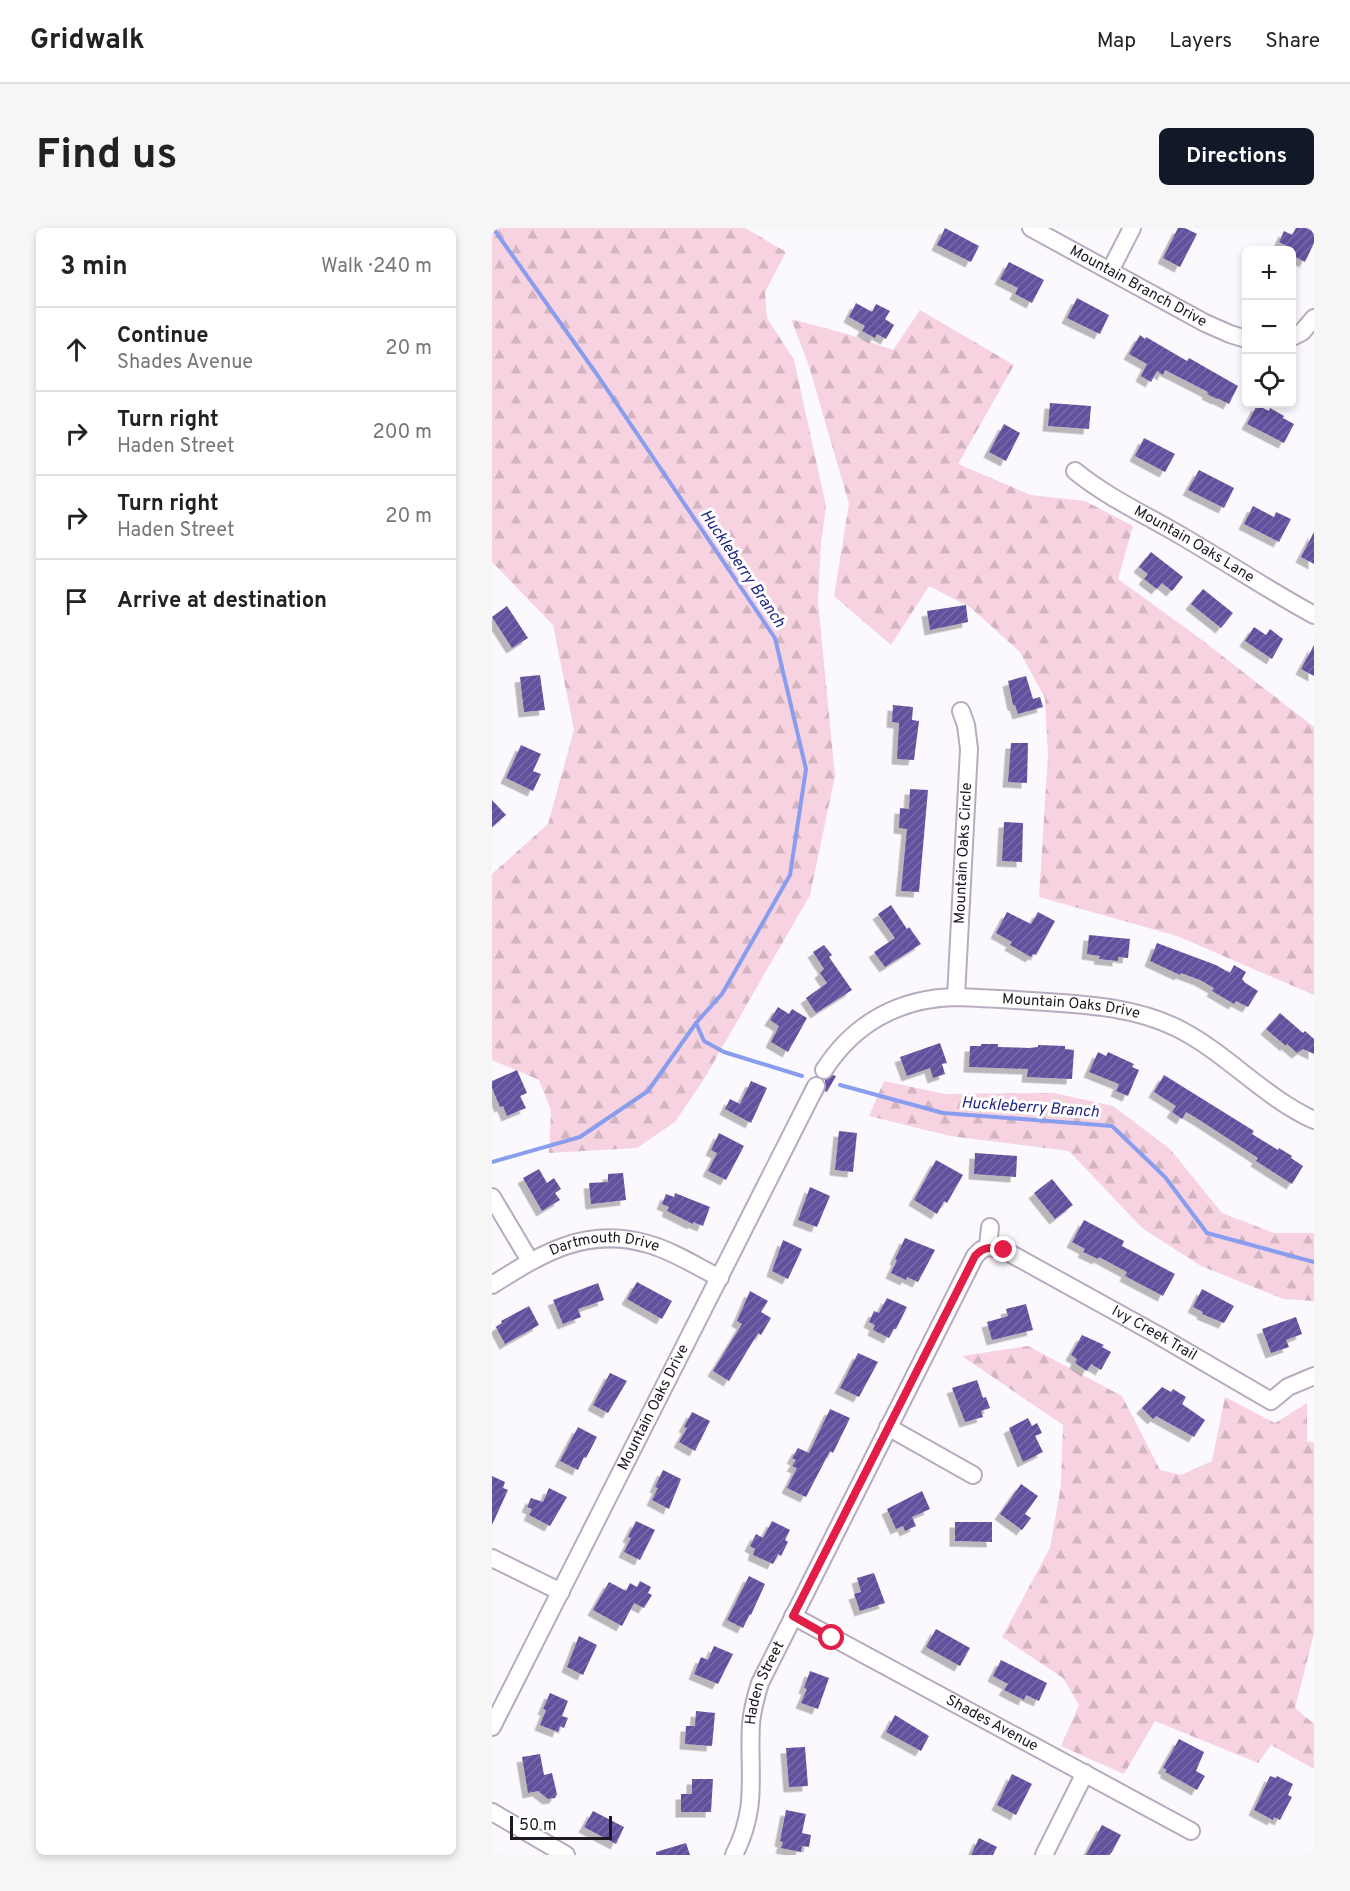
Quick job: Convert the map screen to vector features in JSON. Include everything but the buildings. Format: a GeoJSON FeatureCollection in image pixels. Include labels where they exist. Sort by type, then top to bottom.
{"type":"FeatureCollection","features":[{"type":"Feature","properties":{"kind":"street","name":"Mountain Branch Drive"},"geometry":{"type":"LineString","coordinates":[[1031,228],[1205,323],[1242,338]]}},
{"type":"Feature","properties":{"kind":"street"},"geometry":{"type":"LineString","coordinates":[[1110,271],[1132,228]]}},
{"type":"Feature","properties":{"kind":"street"},"geometry":{"type":"LineString","coordinates":[[1296,336],[1314,318]]}},
{"type":"Feature","properties":{"kind":"street","name":"Mountain Oaks Lane"},"geometry":{"type":"LineString","coordinates":[[1076,471],[1095,487],[1185,538],[1267,590],[1314,615]]}},
{"type":"Feature","properties":{"kind":"street","name":"Mountain Oaks Circle"},"geometry":{"type":"LineString","coordinates":[[956,997],[969,749],[966,725],[961,711]]}},
{"type":"Feature","properties":{"kind":"street","name":"Mountain Oaks Drive"},"geometry":{"type":"LineString","coordinates":[[824,1070],[845,1042],[876,1017],[916,1002],[933,998],[956,997],[1090,1005],[1115,1008],[1146,1016],[1177,1028],[1208,1046],[1276,1099],[1314,1120]]}},
{"type":"Feature","properties":{"kind":"street","name":"Mountain Oaks Drive"},"geometry":{"type":"LineString","coordinates":[[492,1727],[816,1086]]}},
{"type":"Feature","properties":{"kind":"street"},"geometry":{"type":"LineString","coordinates":[[492,1197],[530,1261]]}},
{"type":"Feature","properties":{"kind":"street"},"geometry":{"type":"LineString","coordinates":[[988,1247],[990,1227]]}},
{"type":"Feature","properties":{"kind":"street","name":"Dartmouth Drive"},"geometry":{"type":"LineString","coordinates":[[492,1285],[530,1261],[566,1244],[609,1238],[650,1244],[720,1278]]}},
{"type":"Feature","properties":{"kind":"street","name":"Ivy Creek Trail"},"geometry":{"type":"LineString","coordinates":[[988,1247],[1004,1250],[1271,1401],[1288,1387],[1314,1376]]}},
{"type":"Feature","properties":{"kind":"street","name":"Haden Street"},"geometry":{"type":"LineString","coordinates":[[734,1855],[746,1826],[751,1806],[751,1723],[755,1701],[767,1667],[975,1256],[988,1247]]}},
{"type":"Feature","properties":{"kind":"street"},"geometry":{"type":"LineString","coordinates":[[888,1427],[973,1475]]}},
{"type":"Feature","properties":{"kind":"street"},"geometry":{"type":"LineString","coordinates":[[492,1558],[561,1592]]}},
{"type":"Feature","properties":{"kind":"street","name":"Shades Avenue"},"geometry":{"type":"LineString","coordinates":[[793,1616],[1191,1831]]}},
{"type":"Feature","properties":{"kind":"street"},"geometry":{"type":"LineString","coordinates":[[1044,1855],[1085,1773]]}},
{"type":"Feature","properties":{"kind":"street"},"geometry":{"type":"LineString","coordinates":[[492,1812],[566,1855]]}},
{"type":"Feature","properties":{"kind":"green space"},"geometry":{"type":"Polygon","coordinates":[[[492,228],[745,228],[786,252],[765,292],[767,318],[794,360],[826,506],[821,543],[818,602],[835,776],[810,895],[704,1079],[675,1122],[637,1148],[549,1153],[551,1110],[539,1080],[492,1060],[492,874],[548,824],[574,730],[553,625],[492,562],[492,228]]]}},
{"type":"Feature","properties":{"kind":"green space"},"geometry":{"type":"Polygon","coordinates":[[[920,310],[1014,365],[958,464],[1031,495],[1085,501],[1133,526],[1118,579],[1202,640],[1314,727],[1314,995],[1177,936],[1039,897],[1048,755],[1045,698],[1020,652],[970,607],[929,586],[891,645],[834,596],[849,504],[808,363],[791,319],[847,334],[893,350],[920,310]]]}},
{"type":"Feature","properties":{"kind":"green space"},"geometry":{"type":"Polygon","coordinates":[[[884,1081],[944,1094],[1054,1093],[1113,1106],[1170,1149],[1222,1213],[1274,1233],[1314,1233],[1314,1301],[1283,1299],[1201,1266],[1142,1228],[1069,1151],[950,1136],[869,1116],[884,1081]]]}},
{"type":"Feature","properties":{"kind":"green space"},"geometry":{"type":"Polygon","coordinates":[[[1028,1346],[1122,1396],[1160,1470],[1181,1475],[1212,1461],[1225,1397],[1275,1423],[1307,1403],[1307,1441],[1314,1443],[1314,1633],[1295,1708],[1314,1724],[1314,1769],[1271,1745],[1258,1763],[1155,1721],[1124,1774],[1061,1746],[1079,1705],[1063,1678],[1002,1637],[1050,1548],[1061,1485],[1063,1425],[962,1356],[1028,1346]]]}},
{"type":"Feature","properties":{"kind":"waterway","name":"Huckleberry Branch"},"geometry":{"type":"LineString","coordinates":[[492,1162],[580,1137],[648,1091],[696,1023],[722,994],[790,875],[806,769],[775,638],[598,376],[493,228]]}},
{"type":"Feature","properties":{"kind":"waterway","name":"Huckleberry Branch"},"geometry":{"type":"LineString","coordinates":[[696,1023],[704,1041],[724,1052],[802,1076]]}},
{"type":"Feature","properties":{"kind":"waterway","name":"Huckleberry Branch"},"geometry":{"type":"LineString","coordinates":[[840,1085],[943,1113],[1112,1126],[1165,1177],[1207,1233],[1314,1262]]}},
{"type":"Feature","properties":{"kind":"route"},"geometry":{"type":"LineString","coordinates":[[832,1638],[793,1616],[975,1256],[988,1247],[1004,1250]]}}]}
